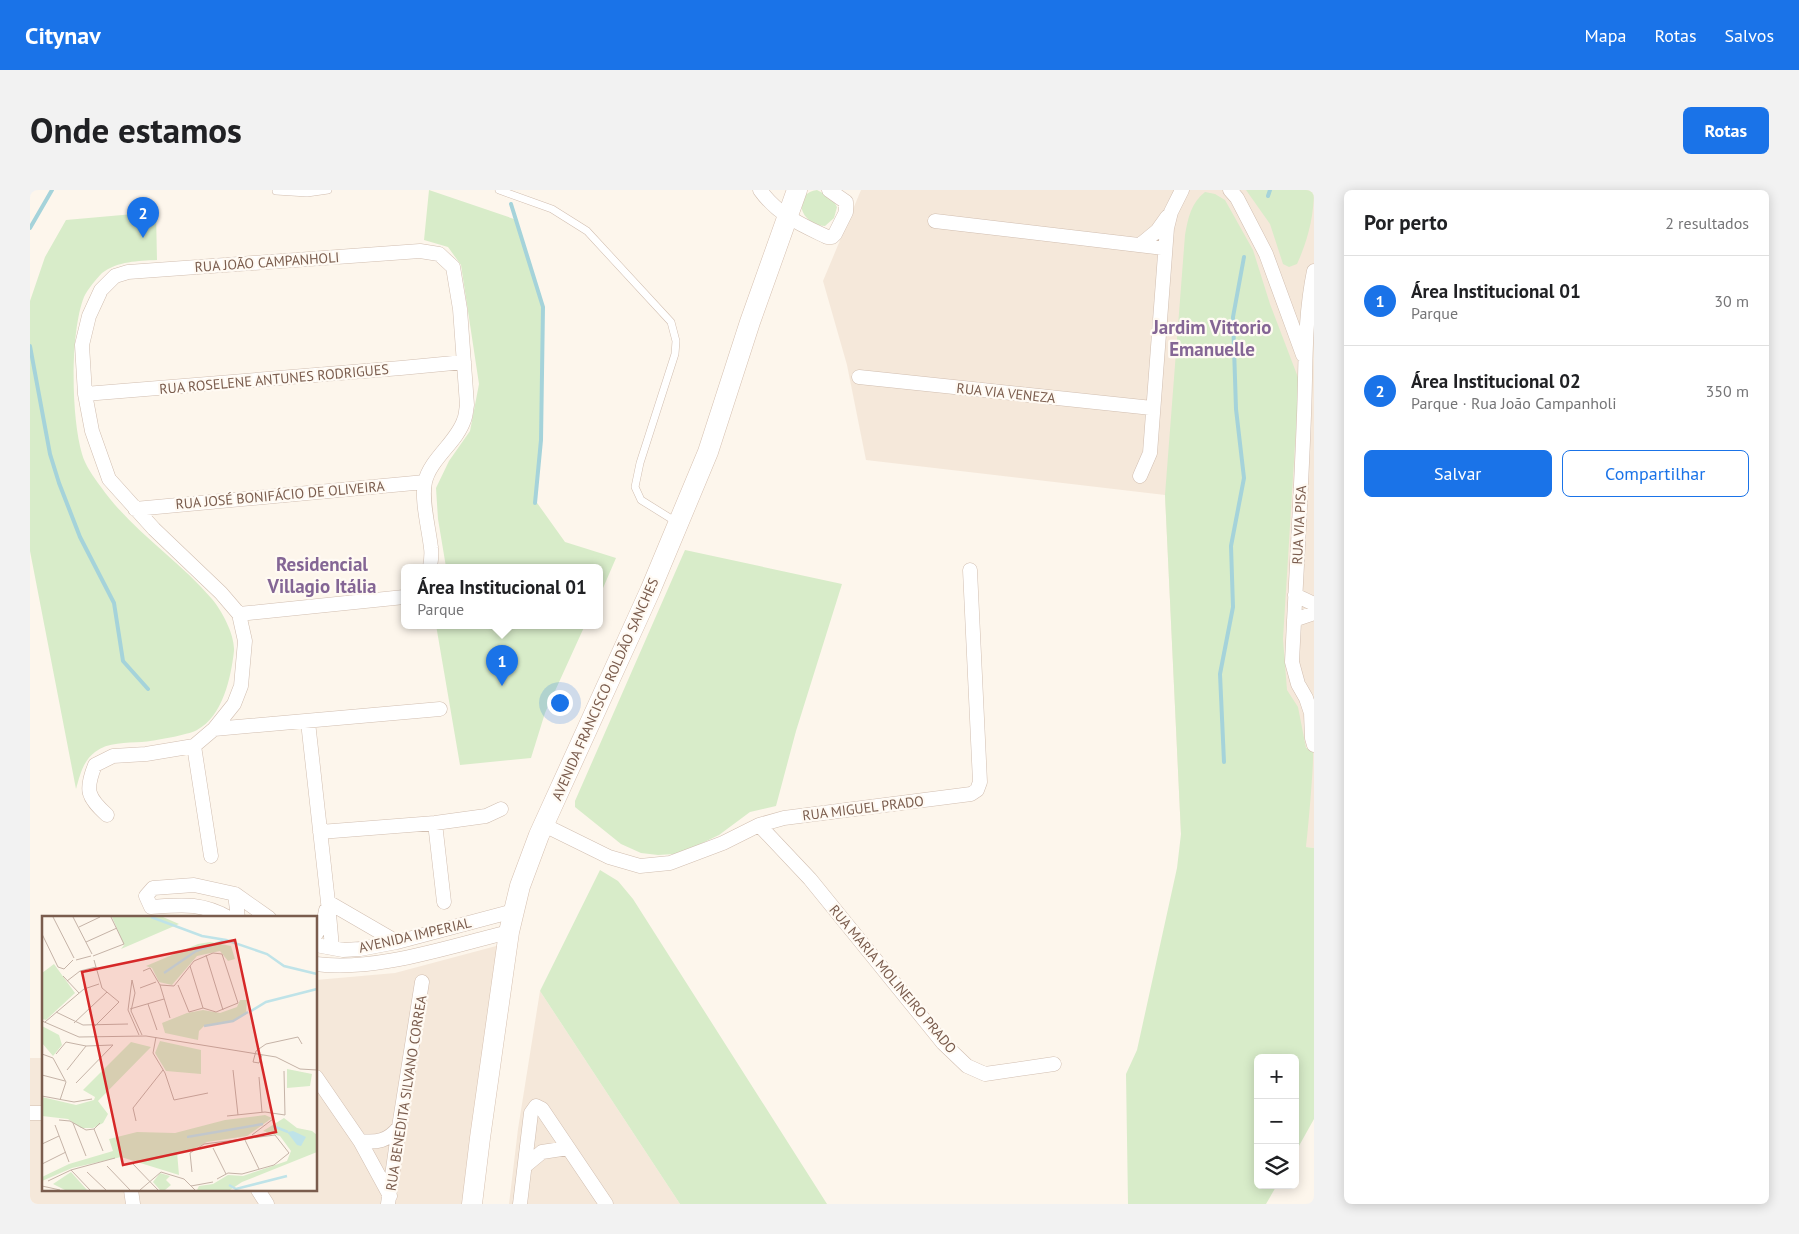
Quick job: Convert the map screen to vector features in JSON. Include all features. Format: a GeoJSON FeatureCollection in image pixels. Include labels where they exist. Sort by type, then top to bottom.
{"type":"FeatureCollection","features":[{"type":"Feature","properties":{"kind":"street"},"geometry":{"type":"LineString","coordinates":[[760,190],[770,203],[786,217],[827,238],[835,234],[847,207],[846,202],[829,190]]}},
{"type":"Feature","properties":{"kind":"street","name":"AVENIDA FRANCISCO ROLDÃO SANCHES"},"geometry":{"type":"LineString","coordinates":[[472,1204],[509,932],[520,886],[544,825],[650,592],[708,452],[786,217],[798,190]]}},
{"type":"Feature","properties":{"kind":"street"},"geometry":{"type":"LineString","coordinates":[[1140,245],[1157,231],[1171,212],[1182,190]]}},
{"type":"Feature","properties":{"kind":"street"},"geometry":{"type":"LineString","coordinates":[[1230,190],[1237,198],[1266,254],[1304,358]]}},
{"type":"Feature","properties":{"kind":"street"},"geometry":{"type":"LineString","coordinates":[[1140,476],[1150,453],[1164,248],[1171,212]]}},
{"type":"Feature","properties":{"kind":"street"},"geometry":{"type":"LineString","coordinates":[[935,222],[1164,248]]}},
{"type":"Feature","properties":{"kind":"street","name":"RUA JOÃO CAMPANHOLI"},"geometry":{"type":"LineString","coordinates":[[85,394],[82,345],[89,316],[101,290],[114,276],[128,272],[420,251],[439,254],[453,267],[460,309],[464,362]]}},
{"type":"Feature","properties":{"kind":"street","name":"RUA VIA PISA"},"geometry":{"type":"LineString","coordinates":[[1314,271],[1309,294],[1304,358],[1309,400],[1292,662],[1298,684],[1306,698],[1311,713],[1314,745]]}},
{"type":"Feature","properties":{"kind":"street"},"geometry":{"type":"LineString","coordinates":[[430,564],[431,550],[425,506],[425,482],[444,448],[456,435],[464,421],[466,405],[464,362]]}},
{"type":"Feature","properties":{"kind":"street","name":"RUA ROSELENE ANTUNES RODRIGUES"},"geometry":{"type":"LineString","coordinates":[[85,394],[464,362]]}},
{"type":"Feature","properties":{"kind":"street","name":"RUA VIA VENEZA"},"geometry":{"type":"LineString","coordinates":[[860,377],[1152,408]]}},
{"type":"Feature","properties":{"kind":"street"},"geometry":{"type":"LineString","coordinates":[[85,394],[92,431],[109,479],[154,529],[221,592],[239,614],[245,641],[241,686],[234,704],[214,729],[194,746],[146,754],[113,756],[95,765],[88,782],[92,802],[106,815]]}},
{"type":"Feature","properties":{"kind":"street","name":"RUA JOSÉ BONIFÁCIO DE OLIVEIRA"},"geometry":{"type":"LineString","coordinates":[[135,509],[425,482]]}},
{"type":"Feature","properties":{"kind":"street","name":"RUA MIGUEL PRADO"},"geometry":{"type":"LineString","coordinates":[[544,825],[609,857],[640,866],[670,863],[723,843],[759,825],[784,818],[971,794],[978,790],[980,782],[970,570]]}},
{"type":"Feature","properties":{"kind":"street"},"geometry":{"type":"LineString","coordinates":[[1295,595],[1314,604]]}},
{"type":"Feature","properties":{"kind":"street"},"geometry":{"type":"LineString","coordinates":[[239,614],[401,596]]}},
{"type":"Feature","properties":{"kind":"street"},"geometry":{"type":"LineString","coordinates":[[1294,620],[1314,614]]}},
{"type":"Feature","properties":{"kind":"street"},"geometry":{"type":"LineString","coordinates":[[234,704],[238,713],[246,720],[258,725]]}},
{"type":"Feature","properties":{"kind":"street"},"geometry":{"type":"LineString","coordinates":[[214,729],[440,709]]}},
{"type":"Feature","properties":{"kind":"street"},"geometry":{"type":"LineString","coordinates":[[308,722],[332,948]]}},
{"type":"Feature","properties":{"kind":"street"},"geometry":{"type":"LineString","coordinates":[[194,746],[212,856]]}},
{"type":"Feature","properties":{"kind":"street"},"geometry":{"type":"LineString","coordinates":[[320,832],[435,823],[486,816],[501,810]]}},
{"type":"Feature","properties":{"kind":"street"},"geometry":{"type":"LineString","coordinates":[[435,823],[444,902]]}},
{"type":"Feature","properties":{"kind":"street","name":"RUA MARIA MOLINEIRO PRADO"},"geometry":{"type":"LineString","coordinates":[[759,825],[810,879],[943,1043],[967,1066],[985,1074],[1054,1064]]}},
{"type":"Feature","properties":{"kind":"street"},"geometry":{"type":"LineString","coordinates":[[225,916],[216,911],[188,904],[151,907],[146,896],[153,888],[194,885],[235,894],[266,916]]}},
{"type":"Feature","properties":{"kind":"street"},"geometry":{"type":"LineString","coordinates":[[235,894],[238,916]]}},
{"type":"Feature","properties":{"kind":"street"},"geometry":{"type":"LineString","coordinates":[[318,930],[324,920],[328,902]]}},
{"type":"Feature","properties":{"kind":"street"},"geometry":{"type":"LineString","coordinates":[[328,902],[397,942]]}},
{"type":"Feature","properties":{"kind":"street","name":"AVENIDA IMPERIAL"},"geometry":{"type":"LineString","coordinates":[[318,945],[360,949],[397,942],[514,911]]}},
{"type":"Feature","properties":{"kind":"street","name":"AVENIDA IMPERIAL"},"geometry":{"type":"LineString","coordinates":[[318,964],[333,966],[384,962],[509,932]]}},
{"type":"Feature","properties":{"kind":"street","name":"RUA BENEDITA SILVANO CORREA"},"geometry":{"type":"LineString","coordinates":[[389,1200],[422,982]]}},
{"type":"Feature","properties":{"kind":"street"},"geometry":{"type":"LineString","coordinates":[[318,1080],[360,1141],[389,1200]]}},
{"type":"Feature","properties":{"kind":"street"},"geometry":{"type":"LineString","coordinates":[[520,1204],[531,1113],[536,1106],[542,1109],[606,1204]]}},
{"type":"Feature","properties":{"kind":"street"},"geometry":{"type":"LineString","coordinates":[[360,1141],[374,1142],[384,1140],[393,1135],[399,1127]]}},
{"type":"Feature","properties":{"kind":"street"},"geometry":{"type":"LineString","coordinates":[[525,1166],[542,1152],[568,1148]]}},
{"type":"Feature","properties":{"kind":"street"},"geometry":{"type":"LineString","coordinates":[[259,1192],[266,1204]]}},
{"type":"Feature","properties":{"kind":"lane"},"geometry":{"type":"LineString","coordinates":[[276,191],[307,193],[328,190]]}},
{"type":"Feature","properties":{"kind":"lane"},"geometry":{"type":"LineString","coordinates":[[499,190],[552,209],[587,230],[671,322],[676,341],[675,354],[640,463],[635,487],[641,500],[678,523]]}},
{"type":"Feature","properties":{"kind":"shaded area"},"geometry":{"type":"Polygon","coordinates":[[[861,190],[1314,190],[1314,848],[1181,834],[1165,495],[866,460],[847,365],[823,281],[861,190]]]}},
{"type":"Feature","properties":{"kind":"shaded area"},"geometry":{"type":"Polygon","coordinates":[[[500,945],[466,1204],[30,1204],[30,1058],[42,1058],[42,1192],[318,1192],[318,980],[395,973],[500,945]]]}},
{"type":"Feature","properties":{"kind":"shaded area"},"geometry":{"type":"Polygon","coordinates":[[[540,991],[680,1204],[509,1204],[518,1129],[540,991]]]}},
{"type":"Feature","properties":{"kind":"green space"},"geometry":{"type":"Polygon","coordinates":[[[429,190],[517,220],[543,307],[541,440],[535,500],[565,542],[616,558],[603,588],[603,564],[446,564],[438,519],[436,488],[449,461],[470,431],[479,384],[461,265],[448,247],[424,240],[429,190]]]}},
{"type":"Feature","properties":{"kind":"green space"},"geometry":{"type":"Polygon","coordinates":[[[817,190],[832,198],[837,207],[834,218],[825,226],[810,221],[802,209],[804,197],[817,190]]]}},
{"type":"Feature","properties":{"kind":"green space"},"geometry":{"type":"Polygon","coordinates":[[[1246,190],[1314,190],[1310,228],[1297,264],[1289,267],[1283,264],[1270,224],[1246,190]]]}},
{"type":"Feature","properties":{"kind":"green space"},"geometry":{"type":"Polygon","coordinates":[[[1205,192],[1215,194],[1225,200],[1253,250],[1270,304],[1299,380],[1283,639],[1287,690],[1298,707],[1306,748],[1313,752],[1306,847],[1314,848],[1314,1119],[1299,1146],[1299,1054],[1254,1054],[1254,1189],[1275,1189],[1266,1204],[1128,1204],[1126,1074],[1137,1050],[1177,868],[1181,834],[1165,495],[1185,235],[1193,206],[1205,192]]]}},
{"type":"Feature","properties":{"kind":"green space"},"geometry":{"type":"Polygon","coordinates":[[[156,212],[157,260],[128,262],[108,269],[102,273],[84,297],[79,312],[74,352],[74,397],[78,438],[87,467],[113,503],[140,531],[199,584],[216,604],[224,617],[232,638],[234,645],[233,661],[224,695],[219,706],[206,724],[193,732],[179,736],[117,744],[100,749],[85,764],[76,789],[30,551],[30,301],[45,257],[66,220],[156,212]]]}},
{"type":"Feature","properties":{"kind":"green space"},"geometry":{"type":"Polygon","coordinates":[[[685,550],[842,584],[796,731],[776,806],[750,812],[719,835],[692,848],[675,854],[658,855],[641,853],[621,844],[575,807],[575,801],[685,550]]]}},
{"type":"Feature","properties":{"kind":"green space"},"geometry":{"type":"Polygon","coordinates":[[[437,629],[583,629],[545,713],[531,758],[460,765],[437,629]]]}},
{"type":"Feature","properties":{"kind":"green space"},"geometry":{"type":"Polygon","coordinates":[[[600,870],[618,881],[633,899],[827,1204],[680,1204],[540,991],[600,870]]]}},
{"type":"Feature","properties":{"kind":"waterway"},"geometry":{"type":"LineString","coordinates":[[30,228],[52,190]]}},
{"type":"Feature","properties":{"kind":"waterway"},"geometry":{"type":"LineString","coordinates":[[1268,196],[1270,190]]}},
{"type":"Feature","properties":{"kind":"waterway"},"geometry":{"type":"LineString","coordinates":[[511,204],[543,307],[541,440],[535,503]]}},
{"type":"Feature","properties":{"kind":"waterway"},"geometry":{"type":"LineString","coordinates":[[1224,762],[1220,674],[1233,607],[1231,546],[1244,478],[1236,409],[1233,317],[1244,257]]}},
{"type":"Feature","properties":{"kind":"waterway"},"geometry":{"type":"LineString","coordinates":[[30,346],[50,454],[59,483],[80,537],[114,603],[123,661],[148,689]]}},
{"type":"Feature","properties":{"kind":"place","name":"Área Institucional 02"},"geometry":{"type":"Point","coordinates":[143,238]}},
{"type":"Feature","properties":{"kind":"place","name":"Área Institucional 01"},"geometry":{"type":"Point","coordinates":[502,686]}},
{"type":"Feature","properties":{"kind":"district","name":"Jardim Vittorio Emanuelle"},"geometry":{"type":"Point","coordinates":[1212,338]}},
{"type":"Feature","properties":{"kind":"district","name":"Residencial Villagio Itália"},"geometry":{"type":"Point","coordinates":[322,575]}}]}
